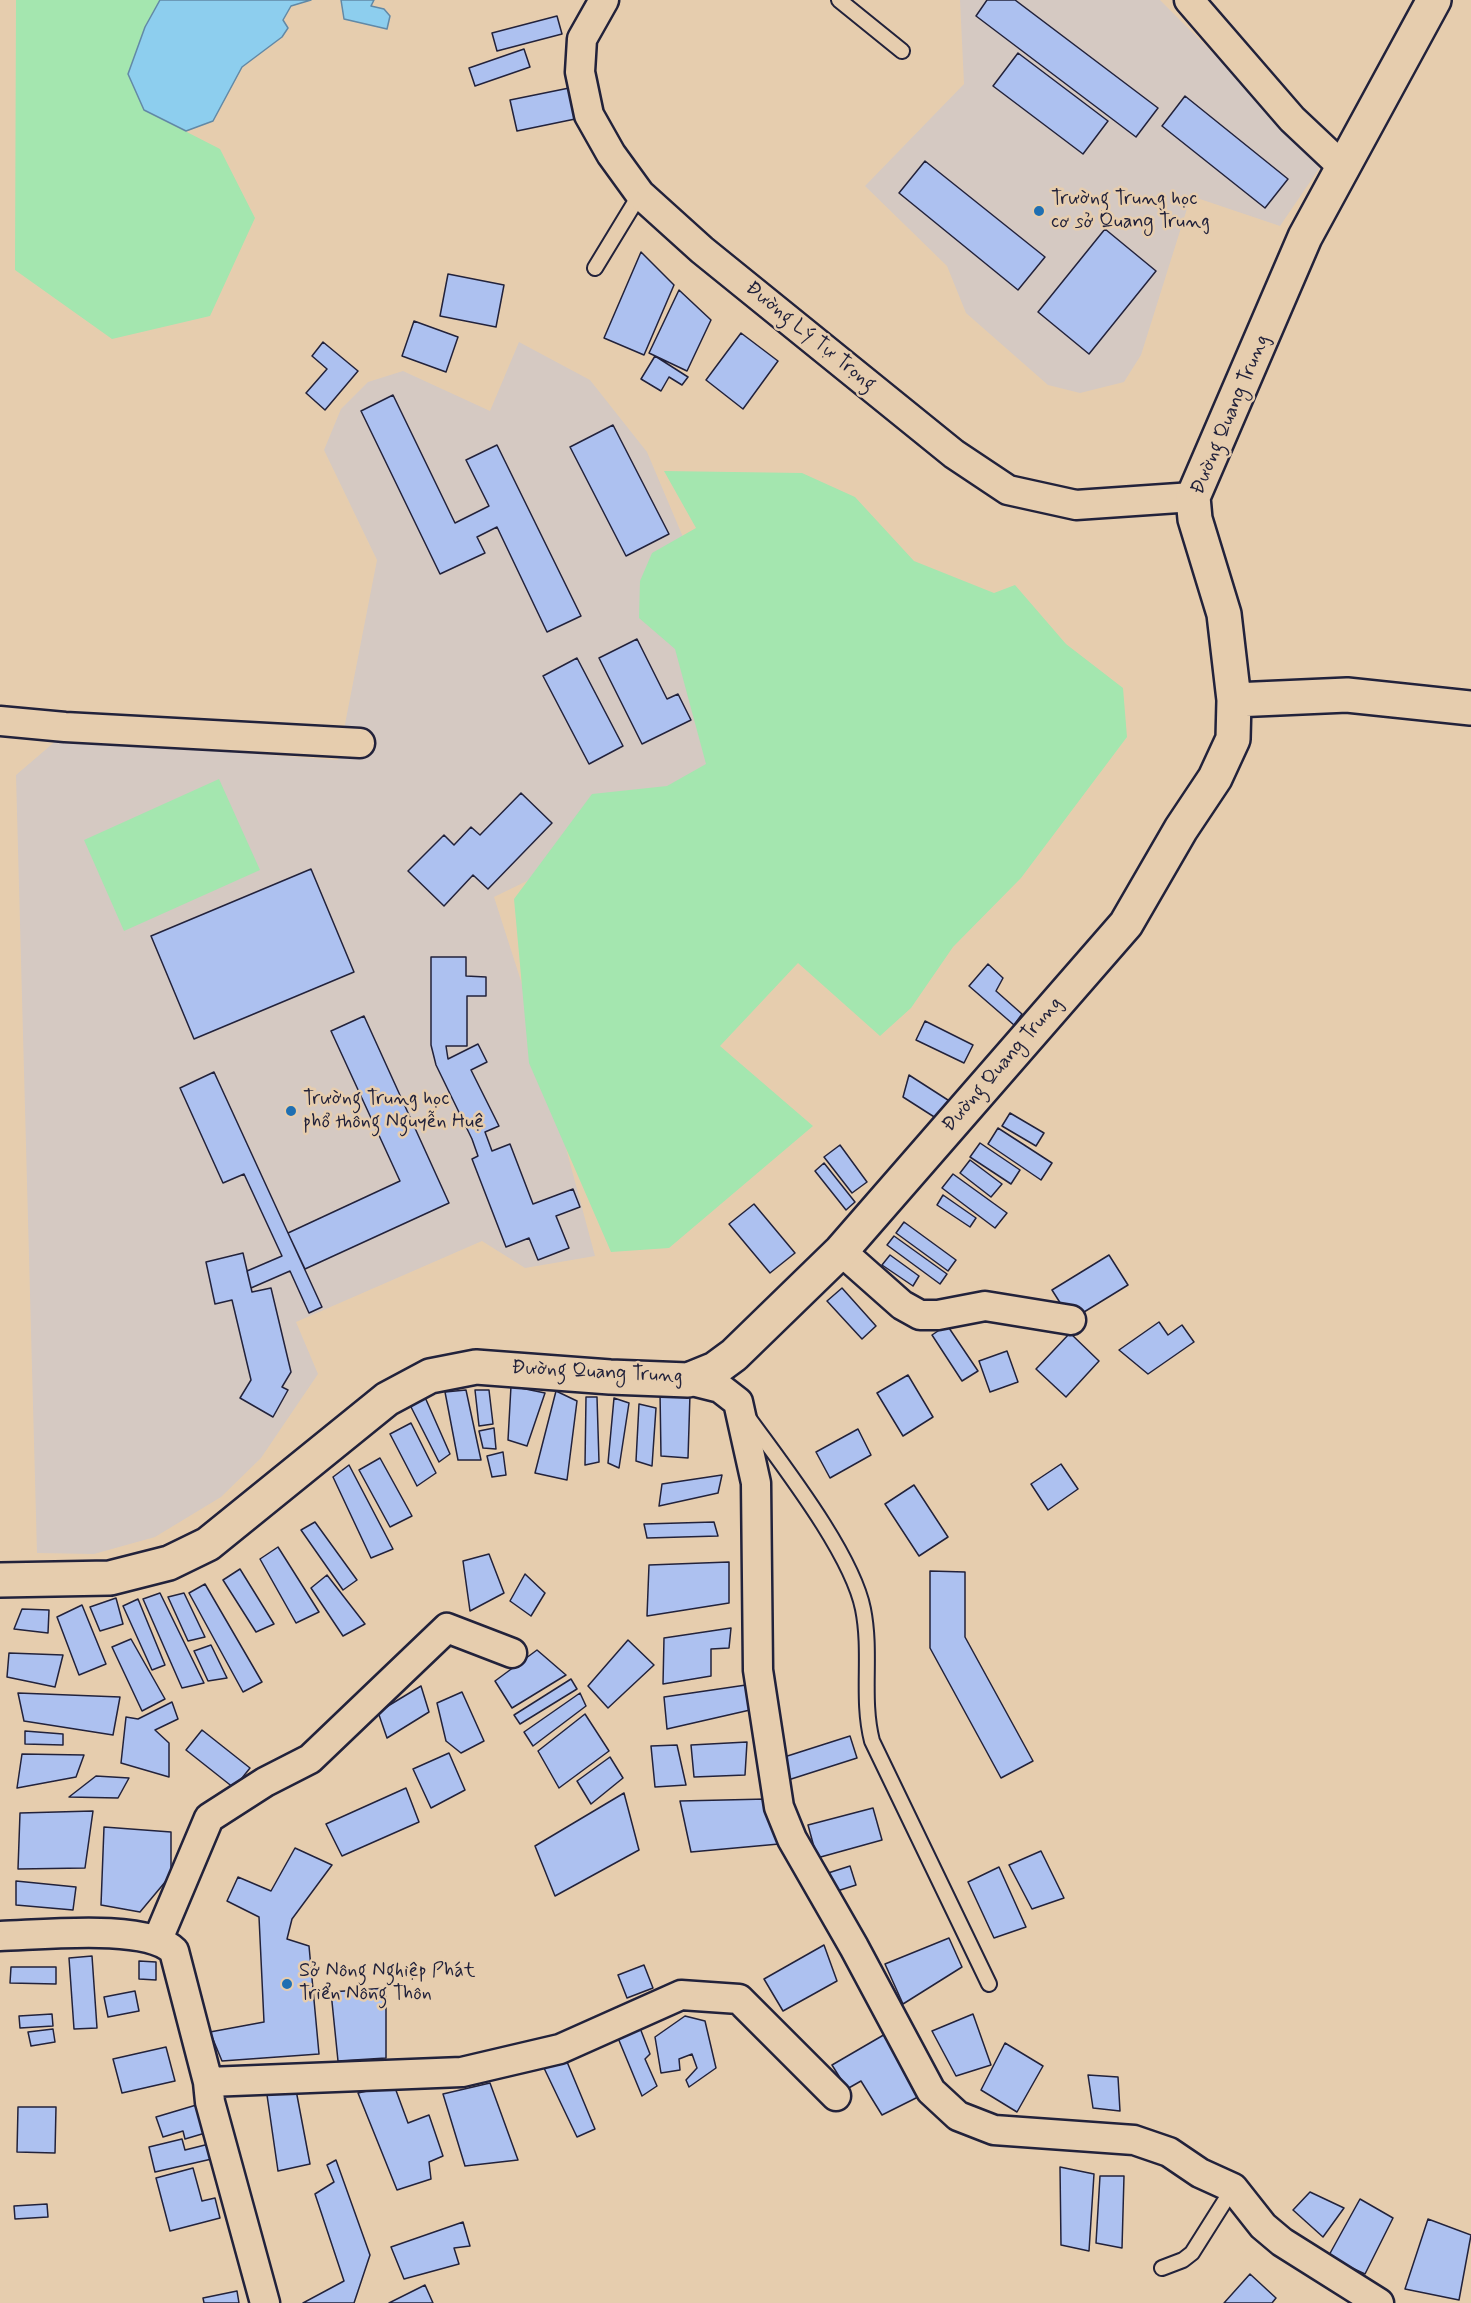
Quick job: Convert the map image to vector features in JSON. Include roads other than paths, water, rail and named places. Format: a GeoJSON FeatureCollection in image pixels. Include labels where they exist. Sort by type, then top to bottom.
{"type":"FeatureCollection","features":[{"type":"Feature","properties":{"kind":"street","name":"Đường Lý Tự Trọng"},"geometry":{"type":"LineString","coordinates":[[604,0],[582,39],[580,72],[588,115],[611,154],[640,194],[702,250],[954,454],[1008,490],[1076,505],[1193,497]]}},
{"type":"Feature","properties":{"kind":"street"},"geometry":{"type":"LineString","coordinates":[[1189,0],[1292,118],[1344,168]]}},
{"type":"Feature","properties":{"kind":"street","name":"Đường Quang Trung"},"geometry":{"type":"LineString","coordinates":[[0,1580],[110,1578],[169,1563],[208,1544],[387,1399],[430,1376],[488,1367],[610,1377],[688,1380],[715,1369],[734,1355],[841,1251],[1126,924],[1181,829],[1215,778],[1233,739],[1234,700],[1224,614],[1195,519],[1193,497],[1305,237],[1434,0]]}},
{"type":"Feature","properties":{"kind":"street"},"geometry":{"type":"LineString","coordinates":[[1234,700],[1347,695],[1471,708]]}},
{"type":"Feature","properties":{"kind":"street"},"geometry":{"type":"LineString","coordinates":[[0,721],[360,743]]}},
{"type":"Feature","properties":{"kind":"street"},"geometry":{"type":"LineString","coordinates":[[841,1251],[902,1305],[920,1315],[938,1315],[985,1306],[1071,1320]]}},
{"type":"Feature","properties":{"kind":"street"},"geometry":{"type":"LineString","coordinates":[[688,1380],[720,1388],[738,1402],[756,1483],[759,1670],[779,1807],[792,1839],[854,1947],[931,2091],[958,2116],[974,2125],[994,2130],[1134,2140],[1169,2152],[1200,2173],[1233,2188],[1263,2226],[1282,2242],[1379,2303]]}},
{"type":"Feature","properties":{"kind":"street"},"geometry":{"type":"LineString","coordinates":[[159,1939],[209,1818],[265,1782],[310,1759],[447,1628],[512,1653]]}},
{"type":"Feature","properties":{"kind":"street"},"geometry":{"type":"LineString","coordinates":[[0,1936],[126,1934],[159,1939],[174,1951],[179,1962],[208,2082],[210,2102],[265,2303]]}},
{"type":"Feature","properties":{"kind":"street"},"geometry":{"type":"LineString","coordinates":[[208,2082],[462,2072],[560,2049],[681,1995],[739,1999],[836,2096]]}},
{"type":"Feature","properties":{"kind":"lane"},"geometry":{"type":"LineString","coordinates":[[839,0],[902,51]]}},
{"type":"Feature","properties":{"kind":"lane"},"geometry":{"type":"LineString","coordinates":[[595,268],[640,194]]}},
{"type":"Feature","properties":{"kind":"lane"},"geometry":{"type":"LineString","coordinates":[[738,1402],[843,1557],[856,1586],[866,1630],[869,1659],[865,1717],[872,1742],[989,1984]]}},
{"type":"Feature","properties":{"kind":"lane"},"geometry":{"type":"LineString","coordinates":[[1162,2268],[1183,2260],[1192,2253],[1233,2188]]}},
{"type":"Feature","properties":{"kind":"water"},"geometry":{"type":"Polygon","coordinates":[[[160,0],[311,0],[291,6],[283,20],[288,28],[282,37],[242,67],[213,121],[186,131],[144,110],[128,74],[145,27],[160,0]]]}},
{"type":"Feature","properties":{"kind":"water"},"geometry":{"type":"Polygon","coordinates":[[[341,0],[374,0],[371,6],[384,9],[390,16],[387,29],[344,19],[341,0]]]}},
{"type":"Feature","properties":{"kind":"place","name":"Trường Trung học cơ sở Quang Trung"},"geometry":{"type":"Point","coordinates":[1039,211]}},
{"type":"Feature","properties":{"kind":"place","name":"Trường Trung học phổ thông Nguyễn Huệ"},"geometry":{"type":"Point","coordinates":[291,1111]}},
{"type":"Feature","properties":{"kind":"place","name":"Sở Nông Nghiệp Phát Triển Nông Thôn"},"geometry":{"type":"Point","coordinates":[287,1984]}}]}
